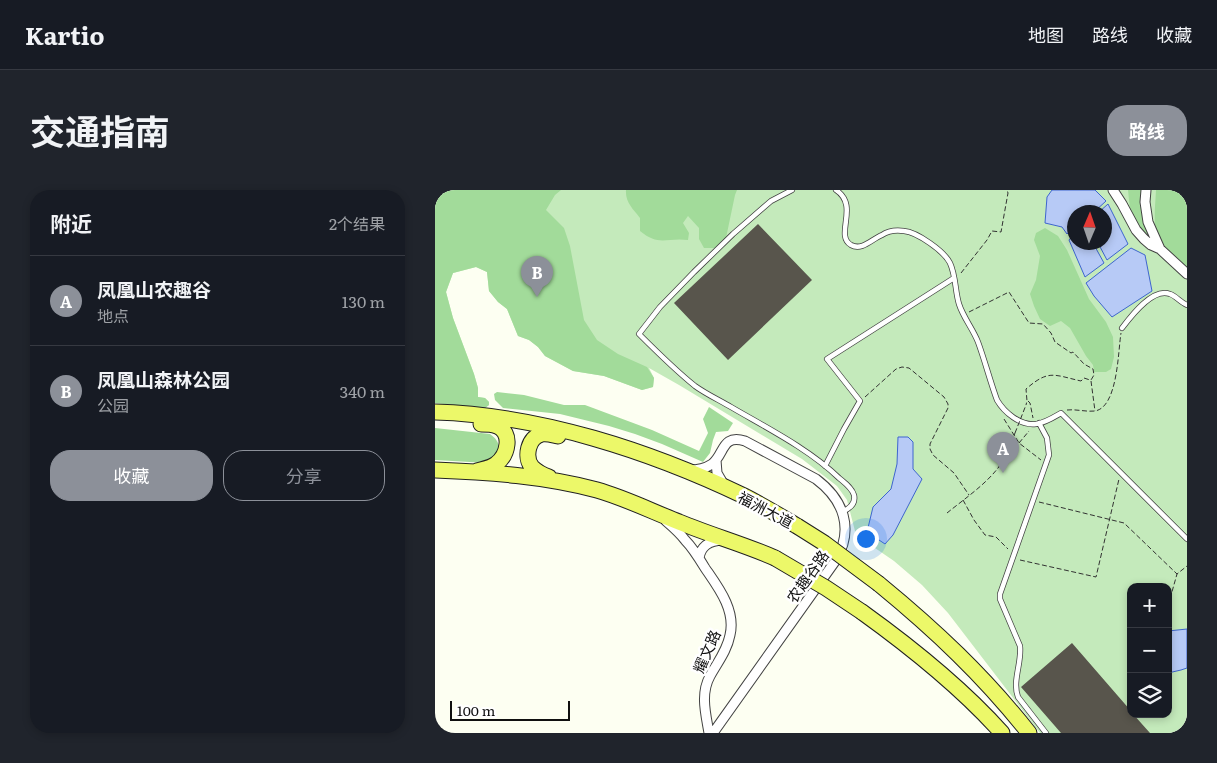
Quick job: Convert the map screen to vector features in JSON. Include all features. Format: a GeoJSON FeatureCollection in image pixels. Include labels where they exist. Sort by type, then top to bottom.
{"type":"FeatureCollection","features":[{"type":"Feature","properties":{"kind":"main road","name":"福洲大道"},"geometry":{"type":"LineString","coordinates":[[435,412],[483,416],[560,429],[621,447],[684,470],[747,498],[797,526],[831,548],[879,584],[963,657],[1029,733]]}},
{"type":"Feature","properties":{"kind":"main road"},"geometry":{"type":"LineString","coordinates":[[435,420],[490,424],[502,430],[507,442],[503,458],[490,467],[473,472]]}},
{"type":"Feature","properties":{"kind":"main road"},"geometry":{"type":"LineString","coordinates":[[565,483],[536,471],[529,463],[529,447],[538,435],[548,434],[621,447]]}},
{"type":"Feature","properties":{"kind":"main road"},"geometry":{"type":"LineString","coordinates":[[435,470],[515,476],[565,483],[615,496],[775,558],[826,588],[910,647],[968,699],[1002,733]]}},
{"type":"Feature","properties":{"kind":"street"},"geometry":{"type":"LineString","coordinates":[[1113,190],[1136,230],[1144,239],[1160,249],[1187,274]]}},
{"type":"Feature","properties":{"kind":"street"},"geometry":{"type":"LineString","coordinates":[[1146,190],[1147,222],[1160,249]]}},
{"type":"Feature","properties":{"kind":"street","name":"农趣谷路"},"geometry":{"type":"LineString","coordinates":[[711,733],[841,552],[846,529],[842,512],[833,495],[826,487],[816,479],[745,441],[735,440],[727,443],[716,460]]}},
{"type":"Feature","properties":{"kind":"street"},"geometry":{"type":"LineString","coordinates":[[684,470],[704,468],[716,460]]}},
{"type":"Feature","properties":{"kind":"street"},"geometry":{"type":"LineString","coordinates":[[716,460],[717,473],[728,488]]}},
{"type":"Feature","properties":{"kind":"street","name":"耀文路"},"geometry":{"type":"LineString","coordinates":[[656,512],[685,540],[699,558],[716,584],[729,611],[731,634],[728,644],[705,688],[705,712],[711,733]]}},
{"type":"Feature","properties":{"kind":"street"},"geometry":{"type":"LineString","coordinates":[[699,558],[699,552],[707,543],[729,540]]}},
{"type":"Feature","properties":{"kind":"lane"},"geometry":{"type":"LineString","coordinates":[[792,190],[771,201],[733,234],[660,307],[639,334],[670,365],[696,387],[779,435],[825,466],[847,485],[854,497],[853,504],[842,512]]}},
{"type":"Feature","properties":{"kind":"lane"},"geometry":{"type":"LineString","coordinates":[[836,190],[844,197],[846,202],[844,235],[851,245],[858,247],[888,232],[904,231],[913,233],[941,252],[949,262],[958,302],[977,341],[997,400],[1002,408],[1009,414],[1033,424],[1039,424],[1061,413],[1187,539]]}},
{"type":"Feature","properties":{"kind":"lane"},"geometry":{"type":"LineString","coordinates":[[825,466],[860,401],[827,359],[954,278]]}},
{"type":"Feature","properties":{"kind":"lane"},"geometry":{"type":"LineString","coordinates":[[1122,328],[1136,309],[1157,294],[1170,294],[1187,305]]}},
{"type":"Feature","properties":{"kind":"lane"},"geometry":{"type":"LineString","coordinates":[[1039,424],[1047,438],[1049,455],[1002,589],[1000,600],[1020,646],[1021,654],[1015,690],[1018,697],[1046,733]]}},
{"type":"Feature","properties":{"kind":"path"},"geometry":{"type":"LineString","coordinates":[[954,278],[962,271],[992,231],[1001,232],[1007,190]]}},
{"type":"Feature","properties":{"kind":"path"},"geometry":{"type":"LineString","coordinates":[[964,314],[1009,292],[1029,323],[1043,324],[1051,333],[1055,342],[1071,353],[1073,352],[1084,364],[1093,370],[1095,375],[1091,380],[1095,411]]}},
{"type":"Feature","properties":{"kind":"path"},"geometry":{"type":"LineString","coordinates":[[1061,413],[1071,410],[1095,411],[1106,403],[1116,376],[1122,328]]}},
{"type":"Feature","properties":{"kind":"path"},"geometry":{"type":"LineString","coordinates":[[860,401],[896,369],[902,367],[909,368],[944,396],[948,408],[929,449],[933,455],[954,473],[969,495]]}},
{"type":"Feature","properties":{"kind":"path"},"geometry":{"type":"LineString","coordinates":[[947,513],[997,469],[1005,456],[1027,405],[1026,388],[1038,379],[1050,374],[1081,381],[1084,378],[1091,380]]}},
{"type":"Feature","properties":{"kind":"path"},"geometry":{"type":"LineString","coordinates":[[1002,408],[1005,422],[1019,443],[1045,464]]}},
{"type":"Feature","properties":{"kind":"path"},"geometry":{"type":"LineString","coordinates":[[1096,577],[1121,472]]}},
{"type":"Feature","properties":{"kind":"path"},"geometry":{"type":"LineString","coordinates":[[1033,501],[1124,523],[1177,574]]}},
{"type":"Feature","properties":{"kind":"path"},"geometry":{"type":"LineString","coordinates":[[1172,592],[1177,574],[1187,566]]}},
{"type":"Feature","properties":{"kind":"green space"},"geometry":{"type":"Polygon","coordinates":[[[435,190],[1187,190],[1187,733],[1040,733],[948,613],[922,585],[894,561],[856,535],[847,500],[837,486],[802,459],[649,368],[654,378],[653,387],[642,390],[604,376],[573,371],[545,356],[529,340],[518,336],[507,309],[489,291],[487,272],[476,267],[453,273],[446,292],[453,318],[474,374],[478,388],[478,397],[485,398],[489,402],[489,405],[485,408],[435,403],[435,190]]]}},
{"type":"Feature","properties":{"kind":"green space"},"geometry":{"type":"Polygon","coordinates":[[[435,190],[561,190],[555,195],[546,210],[564,228],[570,246],[584,320],[597,340],[618,354],[647,367],[654,378],[653,387],[642,390],[604,376],[573,371],[545,356],[529,340],[518,336],[507,309],[489,291],[487,272],[476,267],[453,273],[446,292],[453,318],[474,374],[478,388],[478,397],[485,398],[489,405],[485,408],[435,403],[435,190]]]}},
{"type":"Feature","properties":{"kind":"green space"},"geometry":{"type":"Polygon","coordinates":[[[626,190],[737,190],[726,238],[717,248],[704,248],[699,239],[699,228],[688,216],[683,223],[689,233],[688,240],[658,240],[640,231],[640,218],[628,202],[626,190]]]}},
{"type":"Feature","properties":{"kind":"green space"},"geometry":{"type":"Polygon","coordinates":[[[1128,190],[1142,190],[1154,241],[1145,237],[1130,210],[1128,190]]]}},
{"type":"Feature","properties":{"kind":"green space"},"geometry":{"type":"Polygon","coordinates":[[[1156,190],[1187,190],[1187,270],[1165,252],[1158,238],[1155,222],[1156,190]]]}},
{"type":"Feature","properties":{"kind":"green space"},"geometry":{"type":"Polygon","coordinates":[[[1045,228],[1058,236],[1067,250],[1089,299],[1106,322],[1113,337],[1114,357],[1111,369],[1106,372],[1094,372],[1093,365],[1070,328],[1061,321],[1050,326],[1040,319],[1030,294],[1036,280],[1040,256],[1034,240],[1036,233],[1045,228]]]}},
{"type":"Feature","properties":{"kind":"green space"},"geometry":{"type":"Polygon","coordinates":[[[497,392],[524,395],[564,405],[585,405],[652,430],[699,451],[708,433],[703,419],[709,407],[733,423],[728,431],[716,432],[710,453],[703,462],[662,444],[609,426],[560,414],[503,408],[495,400],[494,394],[497,392]]]}},
{"type":"Feature","properties":{"kind":"green space"},"geometry":{"type":"Polygon","coordinates":[[[435,428],[490,434],[498,442],[498,454],[487,463],[435,460],[435,428]]]}},
{"type":"Feature","properties":{"kind":"water"},"geometry":{"type":"Polygon","coordinates":[[[1052,190],[1095,190],[1106,201],[1102,205],[1067,205],[1067,234],[1062,227],[1045,223],[1047,197],[1052,190]]]}},
{"type":"Feature","properties":{"kind":"water"},"geometry":{"type":"Polygon","coordinates":[[[1112,212],[1128,244],[1107,260],[1102,250],[1112,250],[1112,212]]]}},
{"type":"Feature","properties":{"kind":"water"},"geometry":{"type":"Polygon","coordinates":[[[1131,248],[1145,255],[1152,291],[1112,317],[1094,296],[1086,283],[1131,248]]]}},
{"type":"Feature","properties":{"kind":"water"},"geometry":{"type":"Polygon","coordinates":[[[1073,250],[1097,250],[1104,263],[1085,277],[1073,250]]]}},
{"type":"Feature","properties":{"kind":"water"},"geometry":{"type":"Polygon","coordinates":[[[898,437],[908,437],[913,442],[913,469],[922,479],[893,535],[885,544],[867,532],[873,507],[891,489],[897,464],[898,437]]]}},
{"type":"Feature","properties":{"kind":"water"},"geometry":{"type":"Polygon","coordinates":[[[1187,629],[1187,668],[1172,672],[1172,631],[1187,629]]]}},
{"type":"Feature","properties":{"kind":"building"},"geometry":{"type":"Polygon","coordinates":[[[758,224],[812,280],[728,360],[674,303],[758,224]]]}},
{"type":"Feature","properties":{"kind":"building"},"geometry":{"type":"Polygon","coordinates":[[[1072,643],[1127,706],[1127,718],[1137,718],[1150,733],[1061,733],[1021,687],[1072,643]]]}},
{"type":"Feature","properties":{"kind":"place","name":"凤凰山森林公园"},"geometry":{"type":"Point","coordinates":[537,297]}},
{"type":"Feature","properties":{"kind":"place","name":"凤凰山农趣谷"},"geometry":{"type":"Point","coordinates":[1003,473]}}]}
